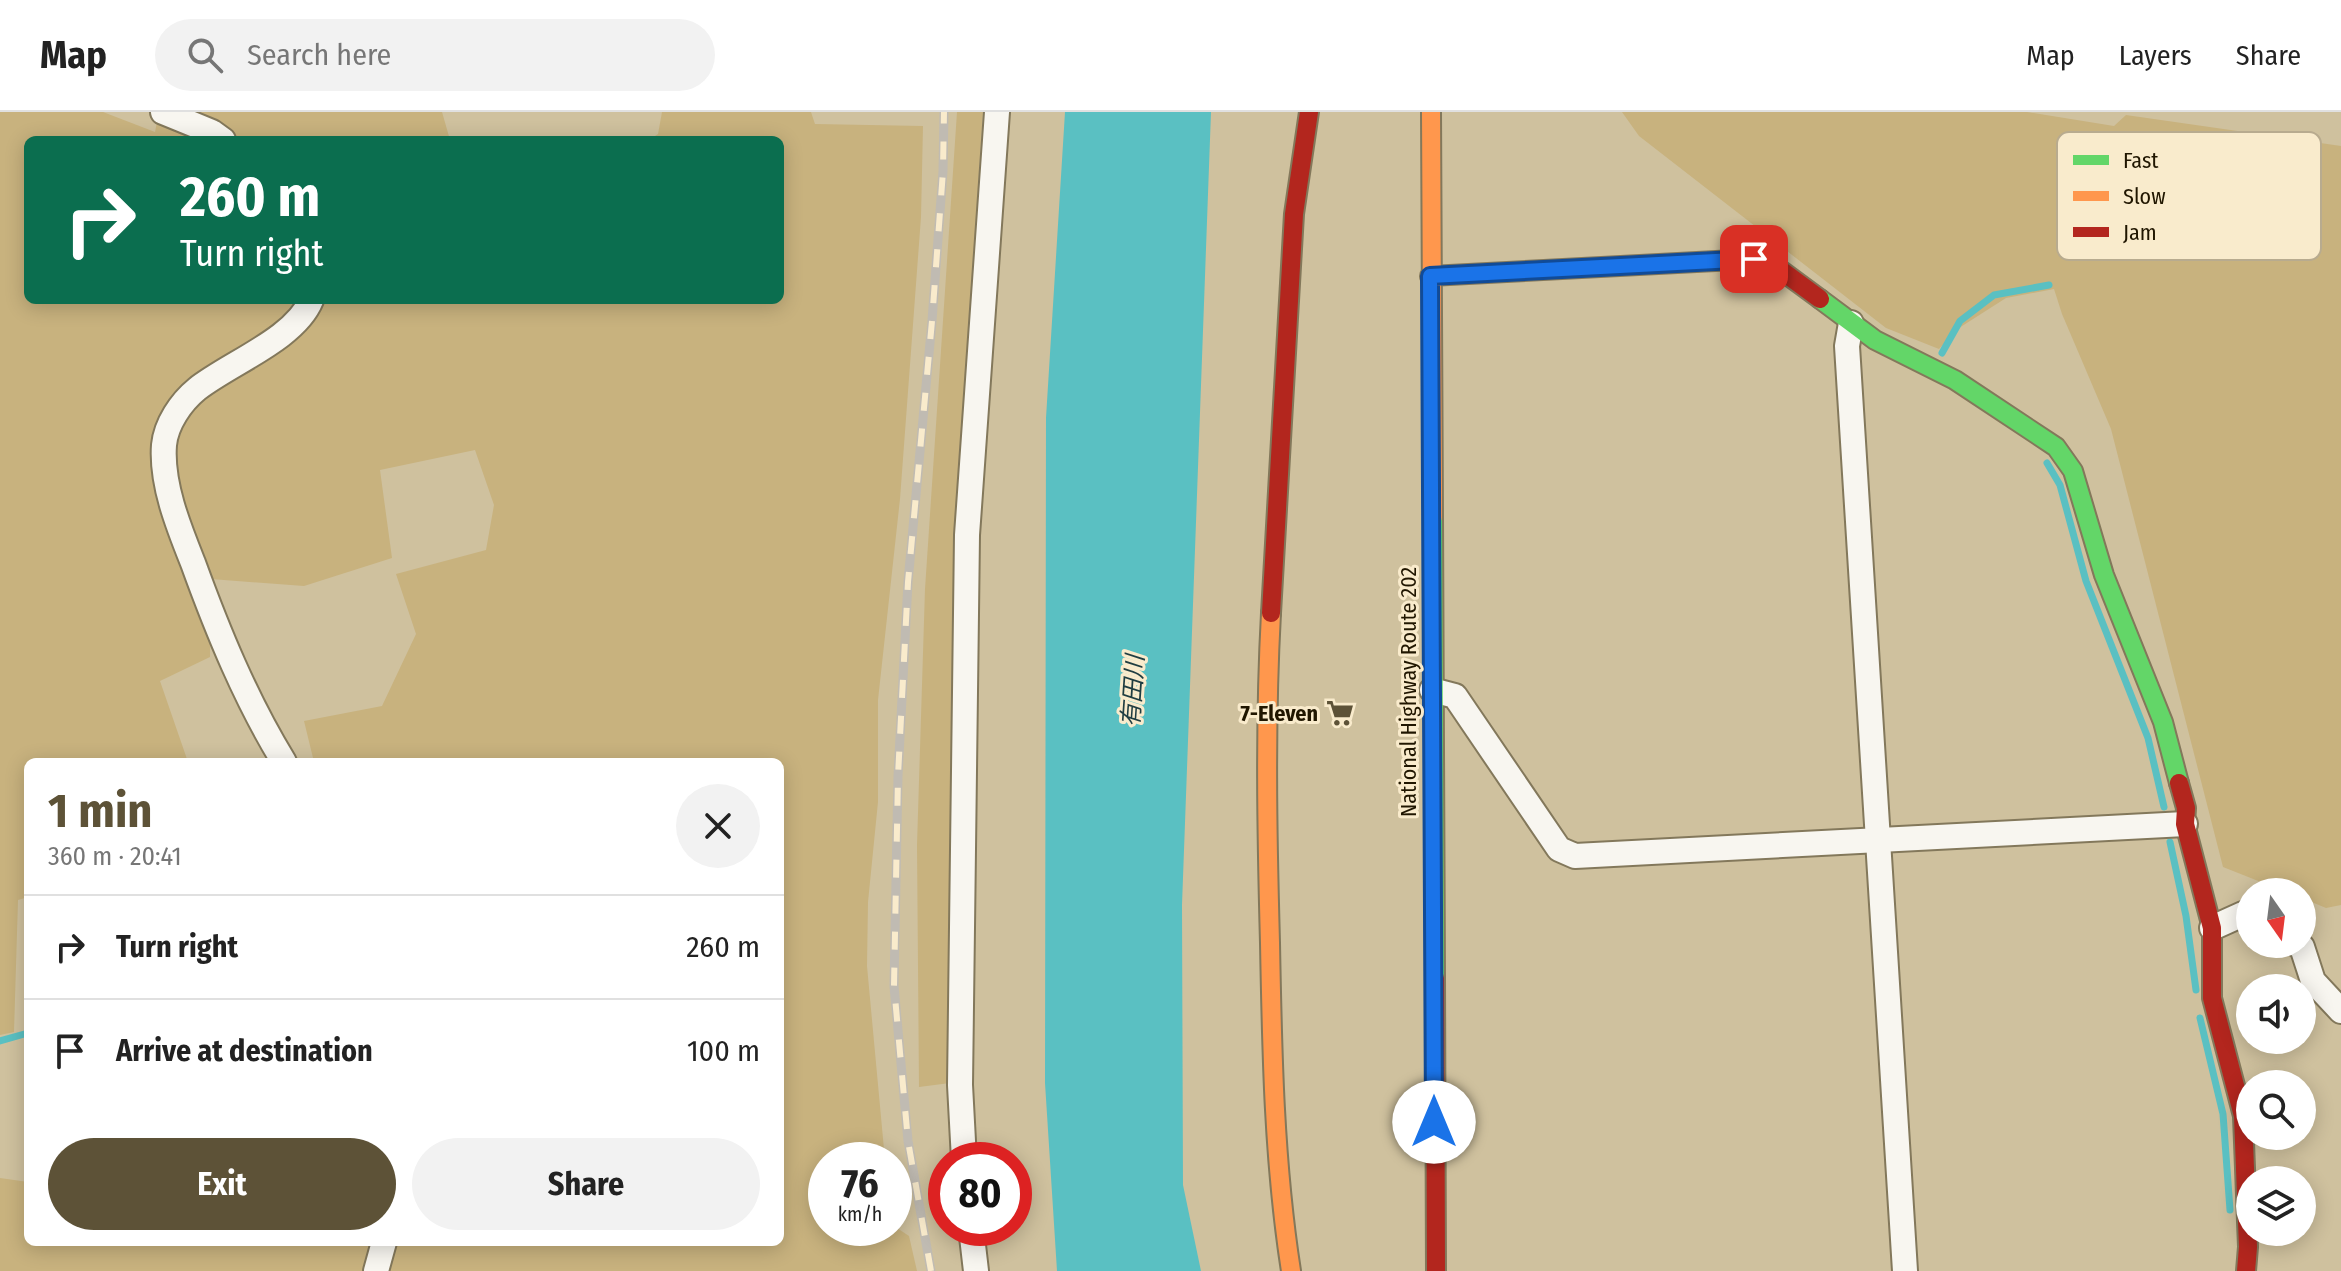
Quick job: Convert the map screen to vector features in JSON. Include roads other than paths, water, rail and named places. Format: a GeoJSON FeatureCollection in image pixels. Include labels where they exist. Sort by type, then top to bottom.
{"type":"FeatureCollection","features":[{"type":"Feature","properties":{"kind":"main road"},"geometry":{"type":"LineString","coordinates":[[1291,1271],[1273,1095],[1268,669],[1294,214],[1309,112]]}},
{"type":"Feature","properties":{"kind":"main road","name":"National Highway Route 202"},"geometry":{"type":"LineString","coordinates":[[1431,112],[1436,1271]]}},
{"type":"Feature","properties":{"kind":"main road"},"geometry":{"type":"LineString","coordinates":[[1430,276],[1754,259],[1774,265],[1875,340],[1955,380],[2056,447],[2073,471],[2104,575],[2163,722],[2186,808],[2185,824],[2212,928],[2212,998],[2243,1116],[2248,1247],[2246,1271]]}},
{"type":"Feature","properties":{"kind":"street"},"geometry":{"type":"LineString","coordinates":[[163,112],[218,136]]}},
{"type":"Feature","properties":{"kind":"street"},"geometry":{"type":"LineString","coordinates":[[963,1142],[960,1085],[967,535],[997,112]]}},
{"type":"Feature","properties":{"kind":"street"},"geometry":{"type":"LineString","coordinates":[[282,758],[216,625],[178,523],[166,474],[164,445],[173,417],[195,390],[292,327],[308,304]]}},
{"type":"Feature","properties":{"kind":"street"},"geometry":{"type":"LineString","coordinates":[[1851,323],[1847,346],[1905,1271]]}},
{"type":"Feature","properties":{"kind":"street"},"geometry":{"type":"LineString","coordinates":[[1432,690],[1455,696],[1559,849],[1575,856],[2185,824]]}},
{"type":"Feature","properties":{"kind":"street"},"geometry":{"type":"LineString","coordinates":[[2212,928],[2236,917]]}},
{"type":"Feature","properties":{"kind":"street"},"geometry":{"type":"LineString","coordinates":[[2306,958],[2313,981],[2341,1011]]}},
{"type":"Feature","properties":{"kind":"street"},"geometry":{"type":"LineString","coordinates":[[376,1271],[383,1246]]}},
{"type":"Feature","properties":{"kind":"street"},"geometry":{"type":"LineString","coordinates":[[973,1246],[976,1271]]}},
{"type":"Feature","properties":{"kind":"water","name":"有田川"},"geometry":{"type":"Polygon","coordinates":[[[1065,112],[1211,112],[1182,905],[1183,1185],[1201,1271],[1057,1271],[1045,1083],[1046,418],[1065,112]]]}},
{"type":"Feature","properties":{"kind":"waterway"},"geometry":{"type":"LineString","coordinates":[[1942,353],[1960,321],[1994,295],[2049,285]]}},
{"type":"Feature","properties":{"kind":"waterway"},"geometry":{"type":"LineString","coordinates":[[2047,463],[2060,485],[2086,581],[2148,738],[2164,807]]}},
{"type":"Feature","properties":{"kind":"waterway"},"geometry":{"type":"LineString","coordinates":[[2170,842],[2186,916],[2196,990]]}},
{"type":"Feature","properties":{"kind":"waterway"},"geometry":{"type":"LineString","coordinates":[[2200,1018],[2223,1114],[2230,1210]]}},
{"type":"Feature","properties":{"kind":"waterway"},"geometry":{"type":"LineString","coordinates":[[0,1041],[24,1034]]}},
{"type":"Feature","properties":{"kind":"railway"},"geometry":{"type":"LineString","coordinates":[[931,1271],[908,1141],[894,986],[898,776],[908,582],[932,321],[944,112]]}},
{"type":"Feature","properties":{"kind":"place","name":"7-Eleven"},"geometry":{"type":"Point","coordinates":[1340,713]}}]}
